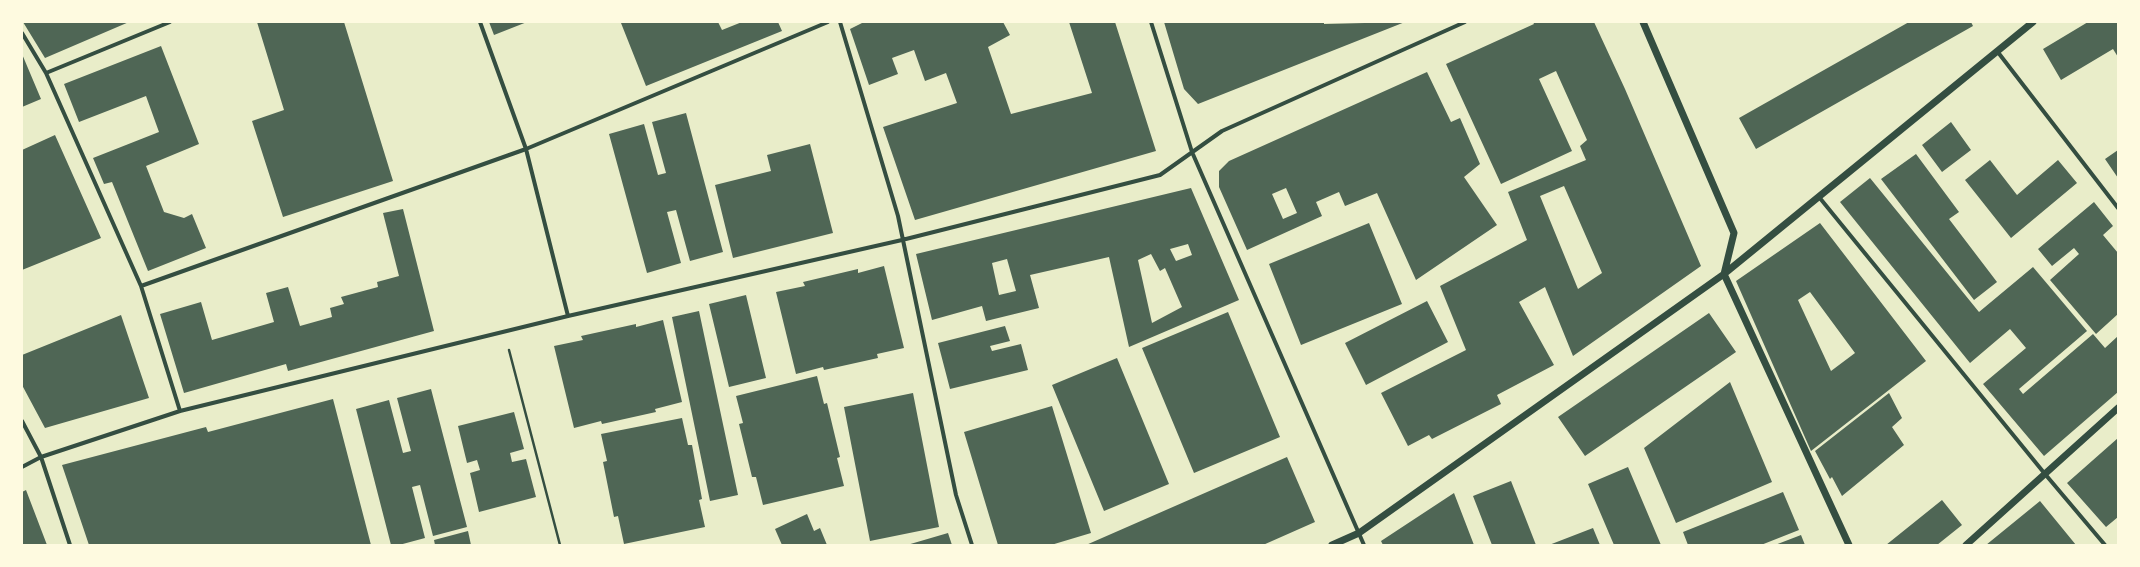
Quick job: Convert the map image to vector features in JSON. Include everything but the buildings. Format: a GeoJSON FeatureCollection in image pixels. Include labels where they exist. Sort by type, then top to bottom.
{"type":"FeatureCollection","features":[{"type":"Feature","properties":{"kind":"street"},"geometry":{"type":"LineString","coordinates":[[46,73],[170,22]]}},
{"type":"Feature","properties":{"kind":"street"},"geometry":{"type":"LineString","coordinates":[[480,22],[526,149],[568,316]]}},
{"type":"Feature","properties":{"kind":"street"},"geometry":{"type":"LineString","coordinates":[[141,286],[526,149],[828,22]]}},
{"type":"Feature","properties":{"kind":"street"},"geometry":{"type":"LineString","coordinates":[[840,22],[898,216],[956,495],[972,545]]}},
{"type":"Feature","properties":{"kind":"street"},"geometry":{"type":"LineString","coordinates":[[1151,22],[1192,152],[1364,545]]}},
{"type":"Feature","properties":{"kind":"street"},"geometry":{"type":"LineString","coordinates":[[22,467],[41,457],[180,411],[568,316],[902,240],[1160,175],[1222,131],[1465,22]]}},
{"type":"Feature","properties":{"kind":"street"},"geometry":{"type":"LineString","coordinates":[[1643,22],[1734,233],[1724,274],[1849,545]]}},
{"type":"Feature","properties":{"kind":"street"},"geometry":{"type":"LineString","coordinates":[[1332,545],[1359,533],[1724,274],[2033,22]]}},
{"type":"Feature","properties":{"kind":"street"},"geometry":{"type":"LineString","coordinates":[[22,33],[46,73],[141,286],[180,411]]}},
{"type":"Feature","properties":{"kind":"street"},"geometry":{"type":"LineString","coordinates":[[1997,50],[2118,208]]}},
{"type":"Feature","properties":{"kind":"street"},"geometry":{"type":"LineString","coordinates":[[1819,197],[2045,474],[2105,545]]}},
{"type":"Feature","properties":{"kind":"street"},"geometry":{"type":"LineString","coordinates":[[1966,545],[2118,408]]}},
{"type":"Feature","properties":{"kind":"street"},"geometry":{"type":"LineString","coordinates":[[22,421],[41,457],[70,545]]}},
{"type":"Feature","properties":{"kind":"path"},"geometry":{"type":"LineString","coordinates":[[505,332],[560,545]]}}]}
